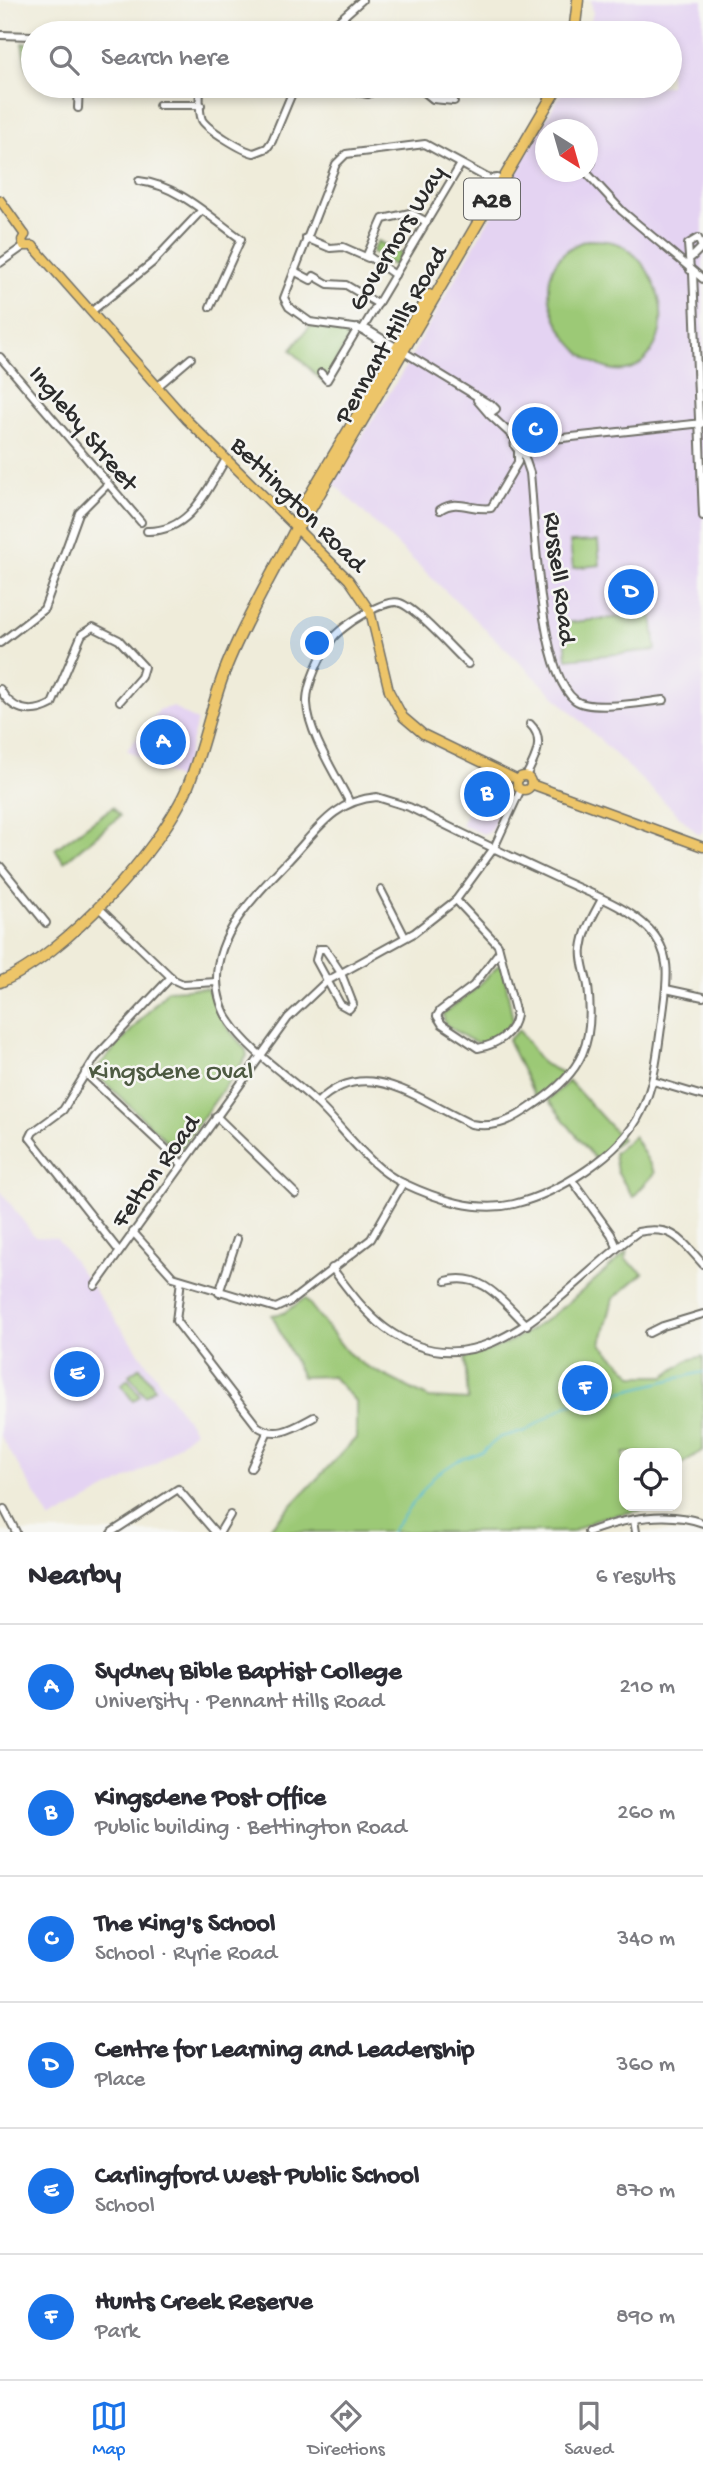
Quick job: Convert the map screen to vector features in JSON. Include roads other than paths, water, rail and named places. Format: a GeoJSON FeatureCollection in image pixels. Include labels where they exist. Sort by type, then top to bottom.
{"type":"FeatureCollection","features":[{"type":"Feature","properties":{"kind":"highway"},"geometry":{"type":"LineString","coordinates":[[575,21],[578,0]]}},
{"type":"Feature","properties":{"kind":"highway"},"geometry":{"type":"LineString","coordinates":[[582,21],[584,0]]}},
{"type":"Feature","properties":{"kind":"highway","name":"Pennant Hills Road"},"geometry":{"type":"LineString","coordinates":[[0,982],[44,956],[98,907],[136,864],[180,803],[228,663],[296,528],[303,522],[493,179],[544,98]]}},
{"type":"Feature","properties":{"kind":"highway","name":"Pennant Hills Road"},"geometry":{"type":"LineString","coordinates":[[398,350],[551,98]]}},
{"type":"Feature","properties":{"kind":"main road","name":"Bettington Road"},"geometry":{"type":"LineString","coordinates":[[0,200],[25,236],[34,238],[29,246],[92,310],[157,387],[349,580],[370,611],[389,691],[402,717],[423,734],[524,782],[703,848]]}},
{"type":"Feature","properties":{"kind":"street"},"geometry":{"type":"LineString","coordinates":[[336,21],[351,3],[362,0]]}},
{"type":"Feature","properties":{"kind":"street"},"geometry":{"type":"LineString","coordinates":[[0,35],[21,36]]}},
{"type":"Feature","properties":{"kind":"street"},"geometry":{"type":"LineString","coordinates":[[78,98],[78,108]]}},
{"type":"Feature","properties":{"kind":"street"},"geometry":{"type":"LineString","coordinates":[[201,98],[202,118],[208,126],[243,150],[258,152],[272,141],[290,98]]}},
{"type":"Feature","properties":{"kind":"street"},"geometry":{"type":"LineString","coordinates":[[432,98],[454,101]]}},
{"type":"Feature","properties":{"kind":"street"},"geometry":{"type":"LineString","coordinates":[[159,105],[201,105]]}},
{"type":"Feature","properties":{"kind":"street"},"geometry":{"type":"LineString","coordinates":[[440,510],[450,503],[463,504],[476,511],[491,508],[518,462],[522,438],[517,440],[474,395],[398,350],[360,329],[310,323],[289,307],[285,298],[336,164],[346,154],[425,144],[493,179]]}},
{"type":"Feature","properties":{"kind":"street","name":"Governors Way"},"geometry":{"type":"LineString","coordinates":[[321,373],[327,380],[378,304],[461,164]]}},
{"type":"Feature","properties":{"kind":"street"},"geometry":{"type":"LineString","coordinates":[[139,181],[155,183],[169,189],[241,239],[210,307]]}},
{"type":"Feature","properties":{"kind":"street"},"geometry":{"type":"LineString","coordinates":[[592,182],[703,279]]}},
{"type":"Feature","properties":{"kind":"street"},"geometry":{"type":"LineString","coordinates":[[92,310],[152,264],[201,211]]}},
{"type":"Feature","properties":{"kind":"street"},"geometry":{"type":"LineString","coordinates":[[368,258],[368,250],[384,217],[410,213],[427,222]]}},
{"type":"Feature","properties":{"kind":"street"},"geometry":{"type":"LineString","coordinates":[[306,238],[330,248],[336,247],[368,258],[395,275]]}},
{"type":"Feature","properties":{"kind":"street"},"geometry":{"type":"LineString","coordinates":[[0,263],[29,246]]}},
{"type":"Feature","properties":{"kind":"street"},"geometry":{"type":"LineString","coordinates":[[692,257],[703,516]]}},
{"type":"Feature","properties":{"kind":"street"},"geometry":{"type":"LineString","coordinates":[[295,271],[311,280],[314,276],[328,284],[346,285],[378,304]]}},
{"type":"Feature","properties":{"kind":"street","name":"Ingleby Street"},"geometry":{"type":"LineString","coordinates":[[0,357],[141,522]]}},
{"type":"Feature","properties":{"kind":"street"},"geometry":{"type":"LineString","coordinates":[[157,387],[191,358]]}},
{"type":"Feature","properties":{"kind":"street"},"geometry":{"type":"LineString","coordinates":[[522,447],[701,423]]}},
{"type":"Feature","properties":{"kind":"street","name":"Russell Road"},"geometry":{"type":"LineString","coordinates":[[522,447],[530,473],[548,648],[566,689],[575,700],[588,706],[664,700]]}},
{"type":"Feature","properties":{"kind":"street"},"geometry":{"type":"LineString","coordinates":[[147,531],[168,531],[188,517],[226,459]]}},
{"type":"Feature","properties":{"kind":"street"},"geometry":{"type":"LineString","coordinates":[[0,643],[42,613],[79,513],[108,484]]}},
{"type":"Feature","properties":{"kind":"street"},"geometry":{"type":"LineString","coordinates":[[349,802],[314,729],[307,702],[309,690],[332,638],[370,611],[388,602],[401,603],[467,664]]}},
{"type":"Feature","properties":{"kind":"street"},"geometry":{"type":"LineString","coordinates":[[0,689],[9,704],[16,709],[39,709],[52,704],[82,634],[87,628],[93,627],[119,640],[144,667],[141,677],[120,701]]}},
{"type":"Feature","properties":{"kind":"street","name":"Felton Road"},"geometry":{"type":"LineString","coordinates":[[95,1286],[288,1018],[327,981],[405,937],[440,915],[456,900],[494,848],[524,782],[539,739],[530,724]]}},
{"type":"Feature","properties":{"kind":"street"},"geometry":{"type":"LineString","coordinates":[[377,797],[392,800],[494,848],[602,900],[649,929],[661,947],[669,969],[653,1081],[641,1113],[628,1133],[572,1180],[542,1195],[511,1205],[476,1207],[442,1199],[403,1184],[385,1172],[317,1103],[261,1054],[229,1021],[217,982],[220,953],[234,924],[272,877],[349,802],[377,797]]}},
{"type":"Feature","properties":{"kind":"street"},"geometry":{"type":"LineString","coordinates":[[0,866],[46,923]]}},
{"type":"Feature","properties":{"kind":"street"},"geometry":{"type":"LineString","coordinates":[[381,890],[405,937]]}},
{"type":"Feature","properties":{"kind":"street"},"geometry":{"type":"LineString","coordinates":[[456,900],[492,937],[499,952],[516,1014],[515,1022],[502,1040],[478,1048],[442,1024],[438,1016],[440,1011],[473,986],[499,952]]}},
{"type":"Feature","properties":{"kind":"street"},"geometry":{"type":"LineString","coordinates":[[317,1103],[339,1087],[359,1080],[378,1080],[471,1124],[487,1127],[512,1120],[547,1096],[570,1074],[587,1048],[592,1019],[581,952],[585,929],[602,900]]}},
{"type":"Feature","properties":{"kind":"street"},"geometry":{"type":"LineString","coordinates":[[98,907],[171,977],[183,984],[217,982]]}},
{"type":"Feature","properties":{"kind":"street"},"geometry":{"type":"LineString","coordinates":[[319,949],[325,949],[341,973],[353,1004],[349,1009],[340,1004],[316,960],[319,949]]}},
{"type":"Feature","properties":{"kind":"street"},"geometry":{"type":"LineString","coordinates":[[119,1251],[30,1140],[33,1132],[63,1110],[95,1058],[171,977]]}},
{"type":"Feature","properties":{"kind":"street"},"geometry":{"type":"LineString","coordinates":[[666,989],[703,997]]}},
{"type":"Feature","properties":{"kind":"street"},"geometry":{"type":"LineString","coordinates":[[85,1073],[182,1164]]}},
{"type":"Feature","properties":{"kind":"street"},"geometry":{"type":"LineString","coordinates":[[653,1081],[703,1096]]}},
{"type":"Feature","properties":{"kind":"street"},"geometry":{"type":"LineString","coordinates":[[216,1116],[296,1194]]}},
{"type":"Feature","properties":{"kind":"street"},"geometry":{"type":"LineString","coordinates":[[572,1180],[611,1234],[617,1247]]}},
{"type":"Feature","properties":{"kind":"street"},"geometry":{"type":"LineString","coordinates":[[133,1232],[173,1278],[276,1308],[287,1304],[371,1240],[403,1184]]}},
{"type":"Feature","properties":{"kind":"street"},"geometry":{"type":"LineString","coordinates":[[332,1269],[377,1322],[418,1345],[446,1351],[471,1350],[503,1339],[527,1325],[638,1232],[657,1229],[674,1233],[703,1264]]}},
{"type":"Feature","properties":{"kind":"street"},"geometry":{"type":"LineString","coordinates":[[219,1293],[237,1239]]}},
{"type":"Feature","properties":{"kind":"street"},"geometry":{"type":"LineString","coordinates":[[446,1281],[470,1278],[483,1283],[527,1325]]}},
{"type":"Feature","properties":{"kind":"street"},"geometry":{"type":"LineString","coordinates":[[181,1280],[176,1321],[257,1426],[267,1433],[282,1433],[314,1417]]}},
{"type":"Feature","properties":{"kind":"street"},"geometry":{"type":"LineString","coordinates":[[649,1333],[703,1314]]}},
{"type":"Feature","properties":{"kind":"street"},"geometry":{"type":"LineString","coordinates":[[251,1468],[267,1433]]}},
{"type":"Feature","properties":{"kind":"street"},"geometry":{"type":"LineString","coordinates":[[112,1532],[178,1489],[215,1532]]}},
{"type":"Feature","properties":{"kind":"street"},"geometry":{"type":"LineString","coordinates":[[4,1509],[16,1532]]}},
{"type":"Feature","properties":{"kind":"street"},"geometry":{"type":"LineString","coordinates":[[220,1532],[230,1515]]}},
{"type":"Feature","properties":{"kind":"street"},"geometry":{"type":"LineString","coordinates":[[588,1532],[634,1520],[676,1516],[703,1522]]}},
{"type":"Feature","properties":{"kind":"street"},"geometry":{"type":"LineString","coordinates":[[634,1520],[636,1532]]}},
{"type":"Feature","properties":{"kind":"waterway"},"geometry":{"type":"LineString","coordinates":[[391,1532],[434,1476],[457,1461],[482,1452],[500,1437],[526,1431],[567,1405],[703,1372]]}},
{"type":"Feature","properties":{"kind":"place","name":"The King's School"},"geometry":{"type":"Point","coordinates":[535,430]}},
{"type":"Feature","properties":{"kind":"place","name":"Centre for Learning and Leadership"},"geometry":{"type":"Point","coordinates":[631,592]}},
{"type":"Feature","properties":{"kind":"place","name":"Sydney Bible Baptist College"},"geometry":{"type":"Point","coordinates":[163,742]}},
{"type":"Feature","properties":{"kind":"place","name":"Kingsdene Post Office"},"geometry":{"type":"Point","coordinates":[487,794]}},
{"type":"Feature","properties":{"kind":"place","name":"Carlingford West Public School"},"geometry":{"type":"Point","coordinates":[77,1374]}},
{"type":"Feature","properties":{"kind":"place","name":"Hunts Creek Reserve"},"geometry":{"type":"Point","coordinates":[585,1388]}},
{"type":"Feature","properties":{"kind":"park label","name":"Kingsdene Oval"},"geometry":{"type":"Point","coordinates":[171,1069]}}]}
